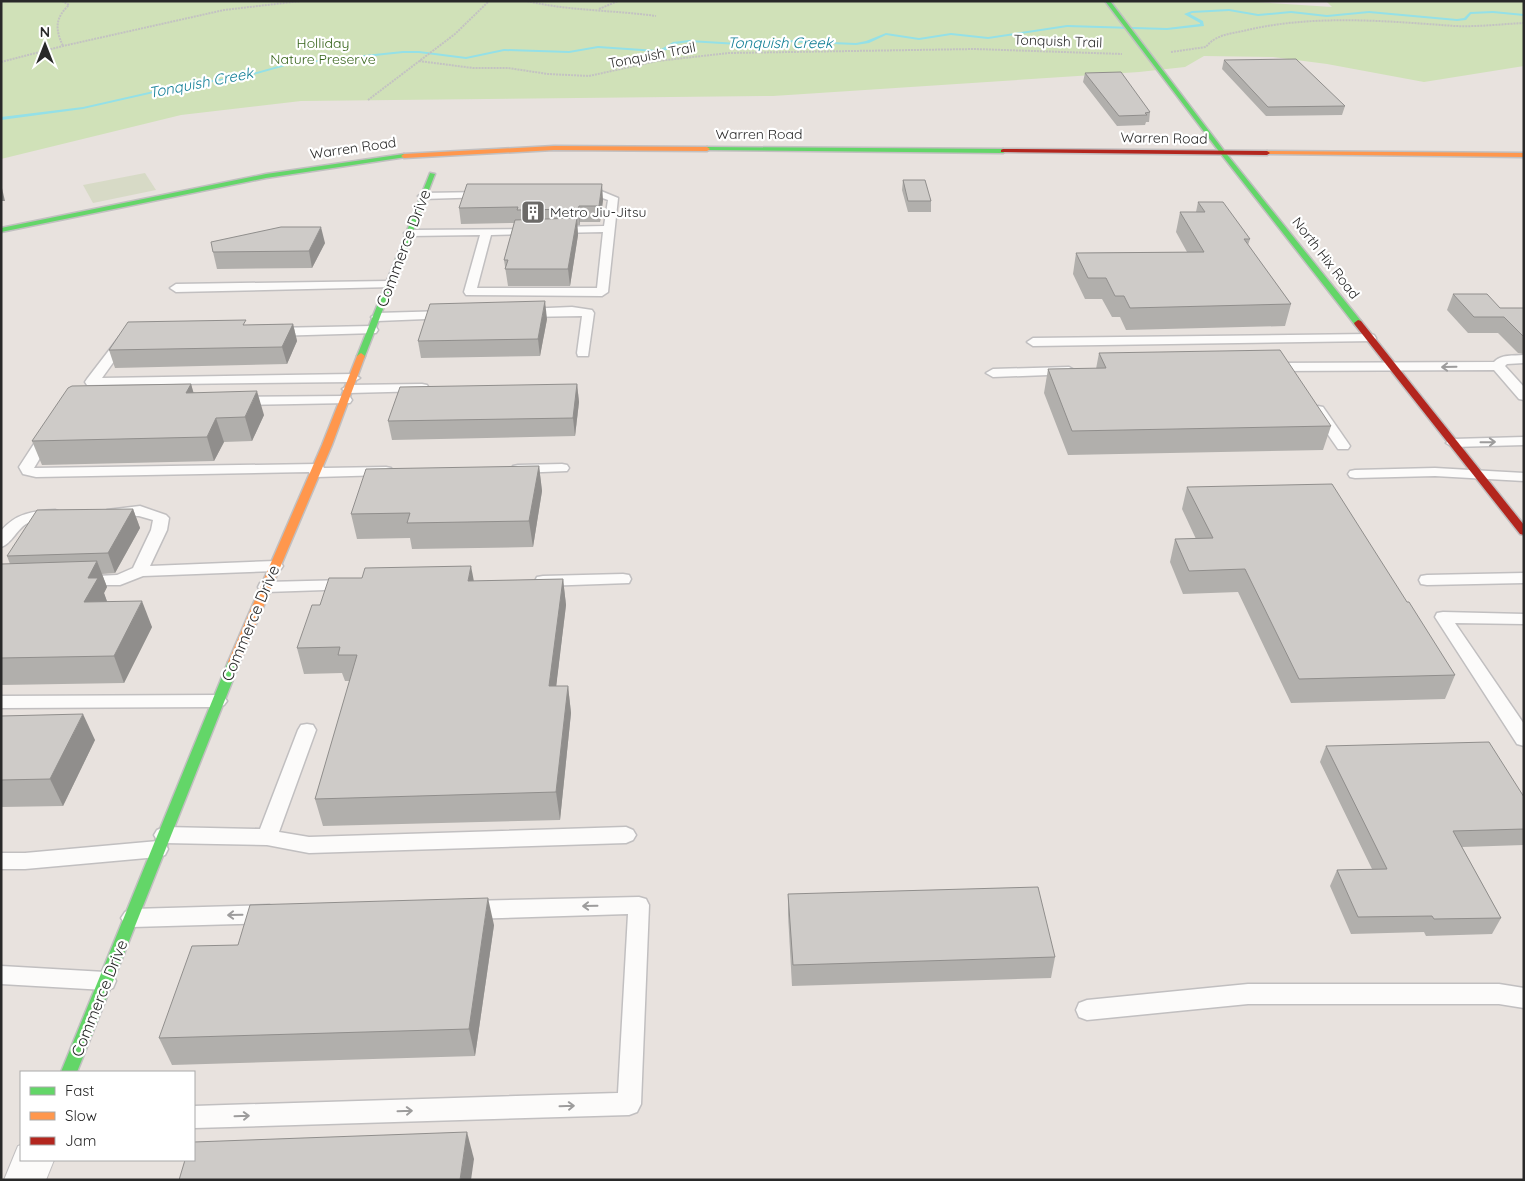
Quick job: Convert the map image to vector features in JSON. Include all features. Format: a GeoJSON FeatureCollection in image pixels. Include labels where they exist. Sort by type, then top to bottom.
{"type":"FeatureCollection","features":[{"type":"Feature","properties":{"kind":"street","name":"North Hix Road"},"geometry":{"type":"LineString","coordinates":[[1107,1],[1223,153],[1524,532]]}},
{"type":"Feature","properties":{"kind":"street","name":"Warren Road"},"geometry":{"type":"LineString","coordinates":[[1,230],[295,172],[354,162],[467,150],[562,148],[1524,155]]}},
{"type":"Feature","properties":{"kind":"street","name":"Commerce Drive"},"geometry":{"type":"LineString","coordinates":[[68,1071],[132,918],[218,701],[349,389],[432,174]]}},
{"type":"Feature","properties":{"kind":"street"},"geometry":{"type":"LineString","coordinates":[[25,1180],[34,1161]]}},
{"type":"Feature","properties":{"kind":"lane"},"geometry":{"type":"LineString","coordinates":[[487,231],[470,292],[602,292],[613,198],[601,194],[571,194]]}},
{"type":"Feature","properties":{"kind":"lane"},"geometry":{"type":"LineString","coordinates":[[424,196],[492,195]]}},
{"type":"Feature","properties":{"kind":"lane"},"geometry":{"type":"LineString","coordinates":[[409,233],[610,229]]}},
{"type":"Feature","properties":{"kind":"lane"},"geometry":{"type":"LineString","coordinates":[[176,288],[389,285]]}},
{"type":"Feature","properties":{"kind":"lane"},"geometry":{"type":"LineString","coordinates":[[513,313],[572,311],[588,313],[583,353]]}},
{"type":"Feature","properties":{"kind":"lane"},"geometry":{"type":"LineString","coordinates":[[377,317],[455,315]]}},
{"type":"Feature","properties":{"kind":"lane"},"geometry":{"type":"LineString","coordinates":[[261,332],[372,330]]}},
{"type":"Feature","properties":{"kind":"lane"},"geometry":{"type":"LineString","coordinates":[[137,334],[127,334],[92,382],[349,389],[436,388]]}},
{"type":"Feature","properties":{"kind":"lane"},"geometry":{"type":"LineString","coordinates":[[1033,342],[1370,338]]}},
{"type":"Feature","properties":{"kind":"lane"},"geometry":{"type":"LineString","coordinates":[[1498,366],[1502,360],[1524,359]]}},
{"type":"Feature","properties":{"kind":"lane"},"geometry":{"type":"LineString","coordinates":[[1254,367],[1393,368],[1498,366]]}},
{"type":"Feature","properties":{"kind":"lane"},"geometry":{"type":"LineString","coordinates":[[1498,366],[1524,396]]}},
{"type":"Feature","properties":{"kind":"lane"},"geometry":{"type":"LineString","coordinates":[[1287,367],[1298,383]]}},
{"type":"Feature","properties":{"kind":"lane"},"geometry":{"type":"LineString","coordinates":[[993,373],[1081,371]]}},
{"type":"Feature","properties":{"kind":"lane"},"geometry":{"type":"LineString","coordinates":[[230,402],[349,389]]}},
{"type":"Feature","properties":{"kind":"lane"},"geometry":{"type":"LineString","coordinates":[[1310,399],[1343,446]]}},
{"type":"Feature","properties":{"kind":"lane"},"geometry":{"type":"LineString","coordinates":[[57,420],[26,467],[28,471],[36,473],[404,471]]}},
{"type":"Feature","properties":{"kind":"lane"},"geometry":{"type":"LineString","coordinates":[[1453,443],[1524,442]]}},
{"type":"Feature","properties":{"kind":"lane"},"geometry":{"type":"LineString","coordinates":[[503,469],[562,468]]}},
{"type":"Feature","properties":{"kind":"lane"},"geometry":{"type":"LineString","coordinates":[[1355,474],[1435,472],[1524,477]]}},
{"type":"Feature","properties":{"kind":"lane"},"geometry":{"type":"LineString","coordinates":[[100,513],[140,512],[161,518],[159,530],[140,571]]}},
{"type":"Feature","properties":{"kind":"lane"},"geometry":{"type":"LineString","coordinates":[[1,542],[12,525],[32,516],[71,514]]}},
{"type":"Feature","properties":{"kind":"lane"},"geometry":{"type":"LineString","coordinates":[[70,581],[120,580],[140,571],[275,566]]}},
{"type":"Feature","properties":{"kind":"lane"},"geometry":{"type":"LineString","coordinates":[[1427,580],[1524,578]]}},
{"type":"Feature","properties":{"kind":"lane"},"geometry":{"type":"LineString","coordinates":[[528,581],[623,579]]}},
{"type":"Feature","properties":{"kind":"lane"},"geometry":{"type":"LineString","coordinates":[[266,587],[365,585]]}},
{"type":"Feature","properties":{"kind":"lane"},"geometry":{"type":"LineString","coordinates":[[1524,619],[1443,617],[1524,739]]}},
{"type":"Feature","properties":{"kind":"lane"},"geometry":{"type":"LineString","coordinates":[[1,702],[218,701]]}},
{"type":"Feature","properties":{"kind":"lane"},"geometry":{"type":"LineString","coordinates":[[267,837],[307,730]]}},
{"type":"Feature","properties":{"kind":"lane"},"geometry":{"type":"LineString","coordinates":[[1,861],[161,842],[267,837],[310,845],[626,835]]}},
{"type":"Feature","properties":{"kind":"lane"},"geometry":{"type":"LineString","coordinates":[[195,1117],[629,1104],[639,905],[450,910]]}},
{"type":"Feature","properties":{"kind":"lane"},"geometry":{"type":"LineString","coordinates":[[132,918],[291,914]]}},
{"type":"Feature","properties":{"kind":"lane"},"geometry":{"type":"LineString","coordinates":[[1,975],[105,981]]}},
{"type":"Feature","properties":{"kind":"lane"},"geometry":{"type":"LineString","coordinates":[[1087,1010],[1248,994],[1499,994],[1524,998]]}},
{"type":"Feature","properties":{"kind":"path"},"geometry":{"type":"LineString","coordinates":[[62,1],[69,5],[58,15],[56,22],[57,34],[62,46]]}},
{"type":"Feature","properties":{"kind":"path"},"geometry":{"type":"LineString","coordinates":[[1,62],[62,46],[224,10],[301,1]]}},
{"type":"Feature","properties":{"kind":"path"},"geometry":{"type":"LineString","coordinates":[[368,100],[455,34],[489,1]]}},
{"type":"Feature","properties":{"kind":"path"},"geometry":{"type":"LineString","coordinates":[[527,1],[548,6],[621,11],[656,16]]}},
{"type":"Feature","properties":{"kind":"path"},"geometry":{"type":"LineString","coordinates":[[594,10],[618,1]]}},
{"type":"Feature","properties":{"kind":"path"},"geometry":{"type":"LineString","coordinates":[[613,4],[615,8],[621,11]]}},
{"type":"Feature","properties":{"kind":"path"},"geometry":{"type":"LineString","coordinates":[[1170,52],[1206,47],[1211,40],[1220,36],[1248,29],[1270,24],[1305,20],[1423,22],[1458,26],[1524,23]]}},
{"type":"Feature","properties":{"kind":"path","name":"Tonquish Trail"},"geometry":{"type":"LineString","coordinates":[[419,61],[473,68],[508,68],[548,74],[589,76],[657,61],[739,53],[975,49],[1148,53]]}},
{"type":"Feature","properties":{"kind":"green space","name":"Holliday Nature Preserve"},"geometry":{"type":"Polygon","coordinates":[[[1,1],[1241,1],[1332,7],[1326,1],[1524,1],[1524,66],[1424,82],[1327,64],[1273,57],[1204,56],[1185,67],[1139,72],[773,96],[301,101],[181,115],[1,159],[1,1]]]}},
{"type":"Feature","properties":{"kind":"green space"},"geometry":{"type":"Polygon","coordinates":[[[145,173],[156,190],[93,203],[83,185],[145,173]]]}},
{"type":"Feature","properties":{"kind":"building"},"geometry":{"type":"Polygon","coordinates":[[[1296,59],[1345,106],[1268,107],[1224,60],[1296,59]]]}},
{"type":"Feature","properties":{"kind":"building"},"geometry":{"type":"Polygon","coordinates":[[[1121,72],[1150,112],[1145,113],[1147,115],[1119,116],[1085,73],[1121,72]]]}},
{"type":"Feature","properties":{"kind":"building"},"geometry":{"type":"Polygon","coordinates":[[[903,180],[925,180],[931,201],[908,201],[903,180]]]}},
{"type":"Feature","properties":{"kind":"building"},"geometry":{"type":"Polygon","coordinates":[[[467,184],[602,184],[599,206],[579,206],[578,209],[517,210],[518,207],[459,208],[467,184]]]}},
{"type":"Feature","properties":{"kind":"building"},"geometry":{"type":"Polygon","coordinates":[[[1198,202],[1223,202],[1250,239],[1244,239],[1291,304],[1130,308],[1124,296],[1115,296],[1106,278],[1088,278],[1076,253],[1204,252],[1180,212],[1205,212],[1198,202]]]}},
{"type":"Feature","properties":{"kind":"building"},"geometry":{"type":"Polygon","coordinates":[[[577,218],[568,269],[505,269],[508,260],[504,260],[515,220],[577,218]]]}},
{"type":"Feature","properties":{"kind":"building"},"geometry":{"type":"Polygon","coordinates":[[[281,227],[321,227],[309,251],[213,252],[211,242],[281,227]]]}},
{"type":"Feature","properties":{"kind":"building"},"geometry":{"type":"Polygon","coordinates":[[[1453,294],[1487,294],[1500,308],[1524,308],[1524,337],[1504,317],[1474,317],[1453,294]]]}},
{"type":"Feature","properties":{"kind":"building"},"geometry":{"type":"Polygon","coordinates":[[[545,301],[538,339],[418,341],[430,304],[545,301]]]}},
{"type":"Feature","properties":{"kind":"building"},"geometry":{"type":"Polygon","coordinates":[[[246,320],[243,325],[293,324],[282,347],[109,350],[128,322],[246,320]]]}},
{"type":"Feature","properties":{"kind":"building"},"geometry":{"type":"Polygon","coordinates":[[[1280,350],[1331,426],[1072,431],[1048,369],[1106,368],[1099,353],[1280,350]]]}},
{"type":"Feature","properties":{"kind":"building"},"geometry":{"type":"Polygon","coordinates":[[[191,384],[186,393],[257,391],[245,417],[216,418],[207,437],[32,441],[68,388],[72,386],[191,384]]]}},
{"type":"Feature","properties":{"kind":"building"},"geometry":{"type":"Polygon","coordinates":[[[577,384],[573,418],[388,421],[400,387],[577,384]]]}},
{"type":"Feature","properties":{"kind":"building"},"geometry":{"type":"Polygon","coordinates":[[[539,466],[529,521],[407,523],[410,513],[351,514],[366,469],[539,466]]]}},
{"type":"Feature","properties":{"kind":"building"},"geometry":{"type":"Polygon","coordinates":[[[1332,484],[1455,675],[1299,679],[1245,569],[1189,571],[1175,539],[1213,538],[1187,487],[1332,484]]]}},
{"type":"Feature","properties":{"kind":"building"},"geometry":{"type":"Polygon","coordinates":[[[133,509],[108,553],[7,556],[37,510],[133,509]]]}},
{"type":"Feature","properties":{"kind":"building"},"geometry":{"type":"Polygon","coordinates":[[[97,561],[88,578],[98,578],[84,602],[142,601],[114,656],[1,658],[1,564],[97,561]]]}},
{"type":"Feature","properties":{"kind":"building"},"geometry":{"type":"Polygon","coordinates":[[[471,566],[468,581],[563,579],[549,686],[568,686],[556,792],[315,799],[357,655],[338,655],[340,647],[297,648],[312,605],[320,605],[329,578],[362,578],[365,568],[471,566]]]}},
{"type":"Feature","properties":{"kind":"building"},"geometry":{"type":"Polygon","coordinates":[[[83,714],[50,779],[1,780],[1,716],[83,714]]]}},
{"type":"Feature","properties":{"kind":"building"},"geometry":{"type":"Polygon","coordinates":[[[1489,742],[1524,797],[1524,829],[1453,831],[1501,918],[1434,919],[1432,916],[1358,917],[1337,870],[1387,869],[1326,746],[1489,742]]]}},
{"type":"Feature","properties":{"kind":"building"},"geometry":{"type":"Polygon","coordinates":[[[1038,887],[1055,957],[793,965],[788,894],[1038,887]]]}},
{"type":"Feature","properties":{"kind":"building"},"geometry":{"type":"Polygon","coordinates":[[[488,898],[469,1029],[159,1038],[192,946],[238,945],[250,905],[488,898]]]}},
{"type":"Feature","properties":{"kind":"building"},"geometry":{"type":"Polygon","coordinates":[[[467,1132],[460,1180],[179,1180],[185,1161],[195,1161],[195,1142],[467,1132]]]}},
{"type":"Feature","properties":{"kind":"waterway","name":"Tonquish Creek"},"geometry":{"type":"LineString","coordinates":[[1,119],[83,108],[180,86],[246,76],[289,64],[403,52],[419,52],[466,58],[504,50],[569,52],[598,47],[657,51],[675,43],[689,41],[755,45],[784,41],[856,44],[867,42],[886,34],[919,39],[951,34],[988,38],[1067,26],[1167,29],[1202,25],[1202,22],[1186,14],[1192,12],[1229,10],[1258,15],[1291,12],[1327,16],[1369,12],[1457,20],[1465,19],[1470,13],[1493,12],[1524,15]]}},
{"type":"Feature","properties":{"kind":"traffic: fast"},"geometry":{"type":"LineString","coordinates":[[1107,1],[1223,153],[1358,323]]}},
{"type":"Feature","properties":{"kind":"traffic: fast"},"geometry":{"type":"LineString","coordinates":[[707,149],[1003,151]]}},
{"type":"Feature","properties":{"kind":"traffic: fast"},"geometry":{"type":"LineString","coordinates":[[1,230],[266,176],[404,156]]}},
{"type":"Feature","properties":{"kind":"traffic: fast"},"geometry":{"type":"LineString","coordinates":[[361,356],[432,174]]}},
{"type":"Feature","properties":{"kind":"traffic: fast"},"geometry":{"type":"LineString","coordinates":[[69,1071],[234,662]]}},
{"type":"Feature","properties":{"kind":"traffic: slow"},"geometry":{"type":"LineString","coordinates":[[404,156],[554,148],[707,149]]}},
{"type":"Feature","properties":{"kind":"traffic: slow"},"geometry":{"type":"LineString","coordinates":[[1267,153],[1524,155]]}},
{"type":"Feature","properties":{"kind":"traffic: slow"},"geometry":{"type":"LineString","coordinates":[[234,662],[327,445],[361,356]]}},
{"type":"Feature","properties":{"kind":"traffic: jam"},"geometry":{"type":"LineString","coordinates":[[1003,151],[1267,153]]}},
{"type":"Feature","properties":{"kind":"traffic: jam"},"geometry":{"type":"LineString","coordinates":[[1358,323],[1524,532]]}},
{"type":"Feature","properties":{"kind":"place","name":"Metro Jiu-Jitsu"},"geometry":{"type":"Point","coordinates":[533,212]}}]}
